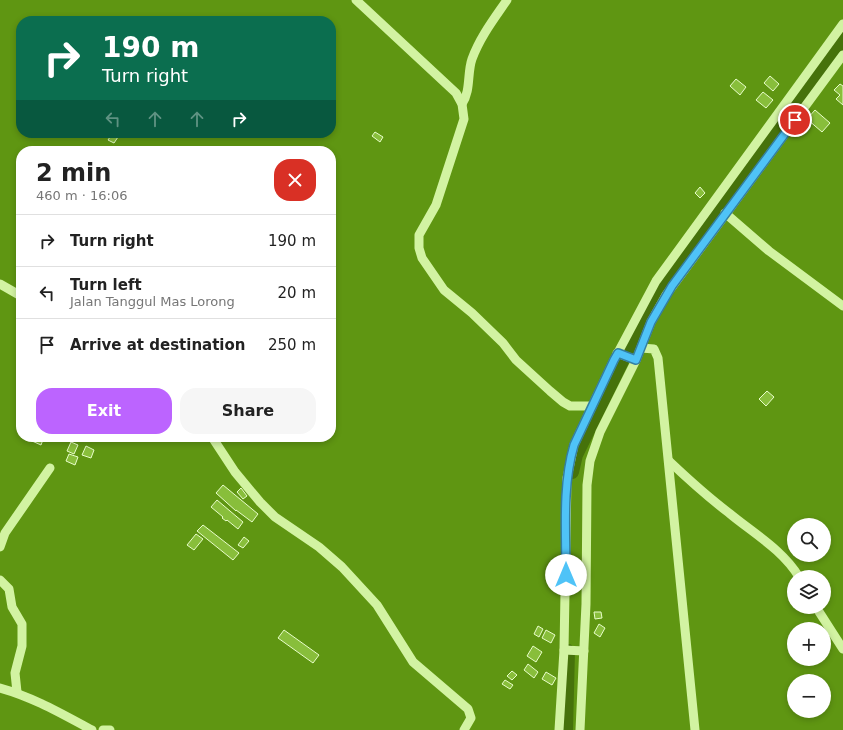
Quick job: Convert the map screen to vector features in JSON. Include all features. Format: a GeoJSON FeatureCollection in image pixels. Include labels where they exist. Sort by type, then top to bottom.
{"type":"FeatureCollection","features":[{"type":"Feature","properties":{"kind":"street"},"geometry":{"type":"LineString","coordinates":[[356,0],[456,93],[462,104],[464,119],[436,205],[419,235],[419,248],[422,258],[444,290],[472,313],[503,343],[516,360],[562,402],[570,406],[592,406]]}},
{"type":"Feature","properties":{"kind":"street"},"geometry":{"type":"LineString","coordinates":[[462,104],[467,94],[469,72],[477,48],[487,27],[507,0]]}},
{"type":"Feature","properties":{"kind":"street"},"geometry":{"type":"LineString","coordinates":[[580,730],[573,650],[567,478],[574,445],[592,406],[656,281],[843,24]]}},
{"type":"Feature","properties":{"kind":"street"},"geometry":{"type":"LineString","coordinates":[[559,730],[573,650],[590,461],[600,432],[633,359],[641,348],[651,322],[666,295],[843,55]]}},
{"type":"Feature","properties":{"kind":"street"},"geometry":{"type":"LineString","coordinates":[[725,213],[769,251],[843,306]]}},
{"type":"Feature","properties":{"kind":"street"},"geometry":{"type":"LineString","coordinates":[[0,284],[16,293]]}},
{"type":"Feature","properties":{"kind":"street"},"geometry":{"type":"LineString","coordinates":[[641,348],[654,349],[657,353],[695,730]]}},
{"type":"Feature","properties":{"kind":"street"},"geometry":{"type":"LineString","coordinates":[[619,354],[633,359]]}},
{"type":"Feature","properties":{"kind":"street"},"geometry":{"type":"LineString","coordinates":[[215,442],[235,472],[260,502],[275,517],[319,547],[342,567],[377,605],[413,662],[468,709],[471,718],[464,730]]}},
{"type":"Feature","properties":{"kind":"street"},"geometry":{"type":"LineString","coordinates":[[669,461],[699,488],[767,543],[794,570]]}},
{"type":"Feature","properties":{"kind":"street"},"geometry":{"type":"LineString","coordinates":[[0,547],[5,533],[50,468]]}},
{"type":"Feature","properties":{"kind":"street"},"geometry":{"type":"LineString","coordinates":[[0,580],[9,589],[12,607],[22,624],[22,646],[15,673],[17,692]]}},
{"type":"Feature","properties":{"kind":"street"},"geometry":{"type":"LineString","coordinates":[[820,614],[843,649]]}},
{"type":"Feature","properties":{"kind":"street"},"geometry":{"type":"LineString","coordinates":[[1,689],[17,692],[92,730]]}},
{"type":"Feature","properties":{"kind":"street"},"geometry":{"type":"LineString","coordinates":[[103,730],[110,730]]}},
{"type":"Feature","properties":{"kind":"building"},"geometry":{"type":"Polygon","coordinates":[[[770,76],[779,84],[773,91],[764,83],[770,76]]]}},
{"type":"Feature","properties":{"kind":"building"},"geometry":{"type":"Polygon","coordinates":[[[736,79],[746,87],[740,95],[730,86],[736,79]]]}},
{"type":"Feature","properties":{"kind":"building"},"geometry":{"type":"Polygon","coordinates":[[[840,84],[843,86],[843,105],[836,99],[840,95],[834,90],[840,84]]]}},
{"type":"Feature","properties":{"kind":"building"},"geometry":{"type":"Polygon","coordinates":[[[763,92],[773,100],[766,108],[756,100],[763,92]]]}},
{"type":"Feature","properties":{"kind":"building"},"geometry":{"type":"Polygon","coordinates":[[[815,110],[830,123],[822,132],[807,119],[815,110]]]}},
{"type":"Feature","properties":{"kind":"building"},"geometry":{"type":"Polygon","coordinates":[[[375,132],[383,137],[380,142],[372,136],[375,132]]]}},
{"type":"Feature","properties":{"kind":"building"},"geometry":{"type":"Polygon","coordinates":[[[109,138],[117,138],[114,143],[108,140],[109,138]]]}},
{"type":"Feature","properties":{"kind":"building"},"geometry":{"type":"Polygon","coordinates":[[[700,187],[705,193],[700,198],[695,193],[700,187]]]}},
{"type":"Feature","properties":{"kind":"building"},"geometry":{"type":"Polygon","coordinates":[[[767,391],[774,397],[766,406],[759,399],[767,391]]]}},
{"type":"Feature","properties":{"kind":"building"},"geometry":{"type":"Polygon","coordinates":[[[34,442],[42,442],[41,445],[34,442]]]}},
{"type":"Feature","properties":{"kind":"building"},"geometry":{"type":"Polygon","coordinates":[[[71,442],[78,445],[74,454],[67,451],[71,442]]]}},
{"type":"Feature","properties":{"kind":"building"},"geometry":{"type":"Polygon","coordinates":[[[86,446],[94,450],[91,458],[82,455],[86,446]]]}},
{"type":"Feature","properties":{"kind":"building"},"geometry":{"type":"Polygon","coordinates":[[[69,454],[78,457],[75,465],[66,461],[69,454]]]}},
{"type":"Feature","properties":{"kind":"building"},"geometry":{"type":"Polygon","coordinates":[[[223,485],[258,514],[252,522],[236,511],[216,493],[223,485]]]}},
{"type":"Feature","properties":{"kind":"building"},"geometry":{"type":"Polygon","coordinates":[[[241,488],[247,496],[243,499],[237,492],[241,488]]]}},
{"type":"Feature","properties":{"kind":"building"},"geometry":{"type":"Polygon","coordinates":[[[217,500],[243,522],[238,529],[222,518],[223,517],[211,507],[217,500]]]}},
{"type":"Feature","properties":{"kind":"building"},"geometry":{"type":"Polygon","coordinates":[[[203,525],[239,553],[233,560],[197,531],[203,525]]]}},
{"type":"Feature","properties":{"kind":"building"},"geometry":{"type":"Polygon","coordinates":[[[196,534],[203,539],[194,550],[187,545],[196,534]]]}},
{"type":"Feature","properties":{"kind":"building"},"geometry":{"type":"Polygon","coordinates":[[[244,537],[249,541],[243,548],[238,545],[244,537]]]}},
{"type":"Feature","properties":{"kind":"building"},"geometry":{"type":"Polygon","coordinates":[[[594,612],[601,612],[602,618],[595,619],[594,612]]]}},
{"type":"Feature","properties":{"kind":"building"},"geometry":{"type":"Polygon","coordinates":[[[599,624],[605,628],[600,637],[594,633],[599,624]]]}},
{"type":"Feature","properties":{"kind":"building"},"geometry":{"type":"Polygon","coordinates":[[[538,626],[543,629],[539,637],[534,634],[538,626]]]}},
{"type":"Feature","properties":{"kind":"building"},"geometry":{"type":"Polygon","coordinates":[[[284,630],[319,655],[313,663],[278,638],[284,630]]]}},
{"type":"Feature","properties":{"kind":"building"},"geometry":{"type":"Polygon","coordinates":[[[546,630],[555,635],[551,643],[542,638],[546,630]]]}},
{"type":"Feature","properties":{"kind":"building"},"geometry":{"type":"Polygon","coordinates":[[[533,646],[542,652],[536,662],[527,656],[533,646]]]}},
{"type":"Feature","properties":{"kind":"building"},"geometry":{"type":"Polygon","coordinates":[[[528,664],[538,672],[534,678],[524,670],[528,664]]]}},
{"type":"Feature","properties":{"kind":"building"},"geometry":{"type":"Polygon","coordinates":[[[512,671],[517,675],[512,680],[507,676],[512,671]]]}},
{"type":"Feature","properties":{"kind":"building"},"geometry":{"type":"Polygon","coordinates":[[[546,672],[556,678],[552,685],[542,679],[546,672]]]}},
{"type":"Feature","properties":{"kind":"building"},"geometry":{"type":"Polygon","coordinates":[[[505,680],[513,685],[510,689],[502,684],[505,680]]]}},
{"type":"Feature","properties":{"kind":"waterway"},"geometry":{"type":"LineString","coordinates":[[572,472],[576,455],[652,300],[843,39]]}},
{"type":"Feature","properties":{"kind":"waterway"},"geometry":{"type":"LineString","coordinates":[[566,730],[568,651]]}},
{"type":"Feature","properties":{"kind":"route"},"geometry":{"type":"LineString","coordinates":[[566,575],[566,503],[567,478],[570,459],[574,445],[614,360],[618,353],[630,359],[636,360],[651,322],[666,295],[795,120]]}}]}
